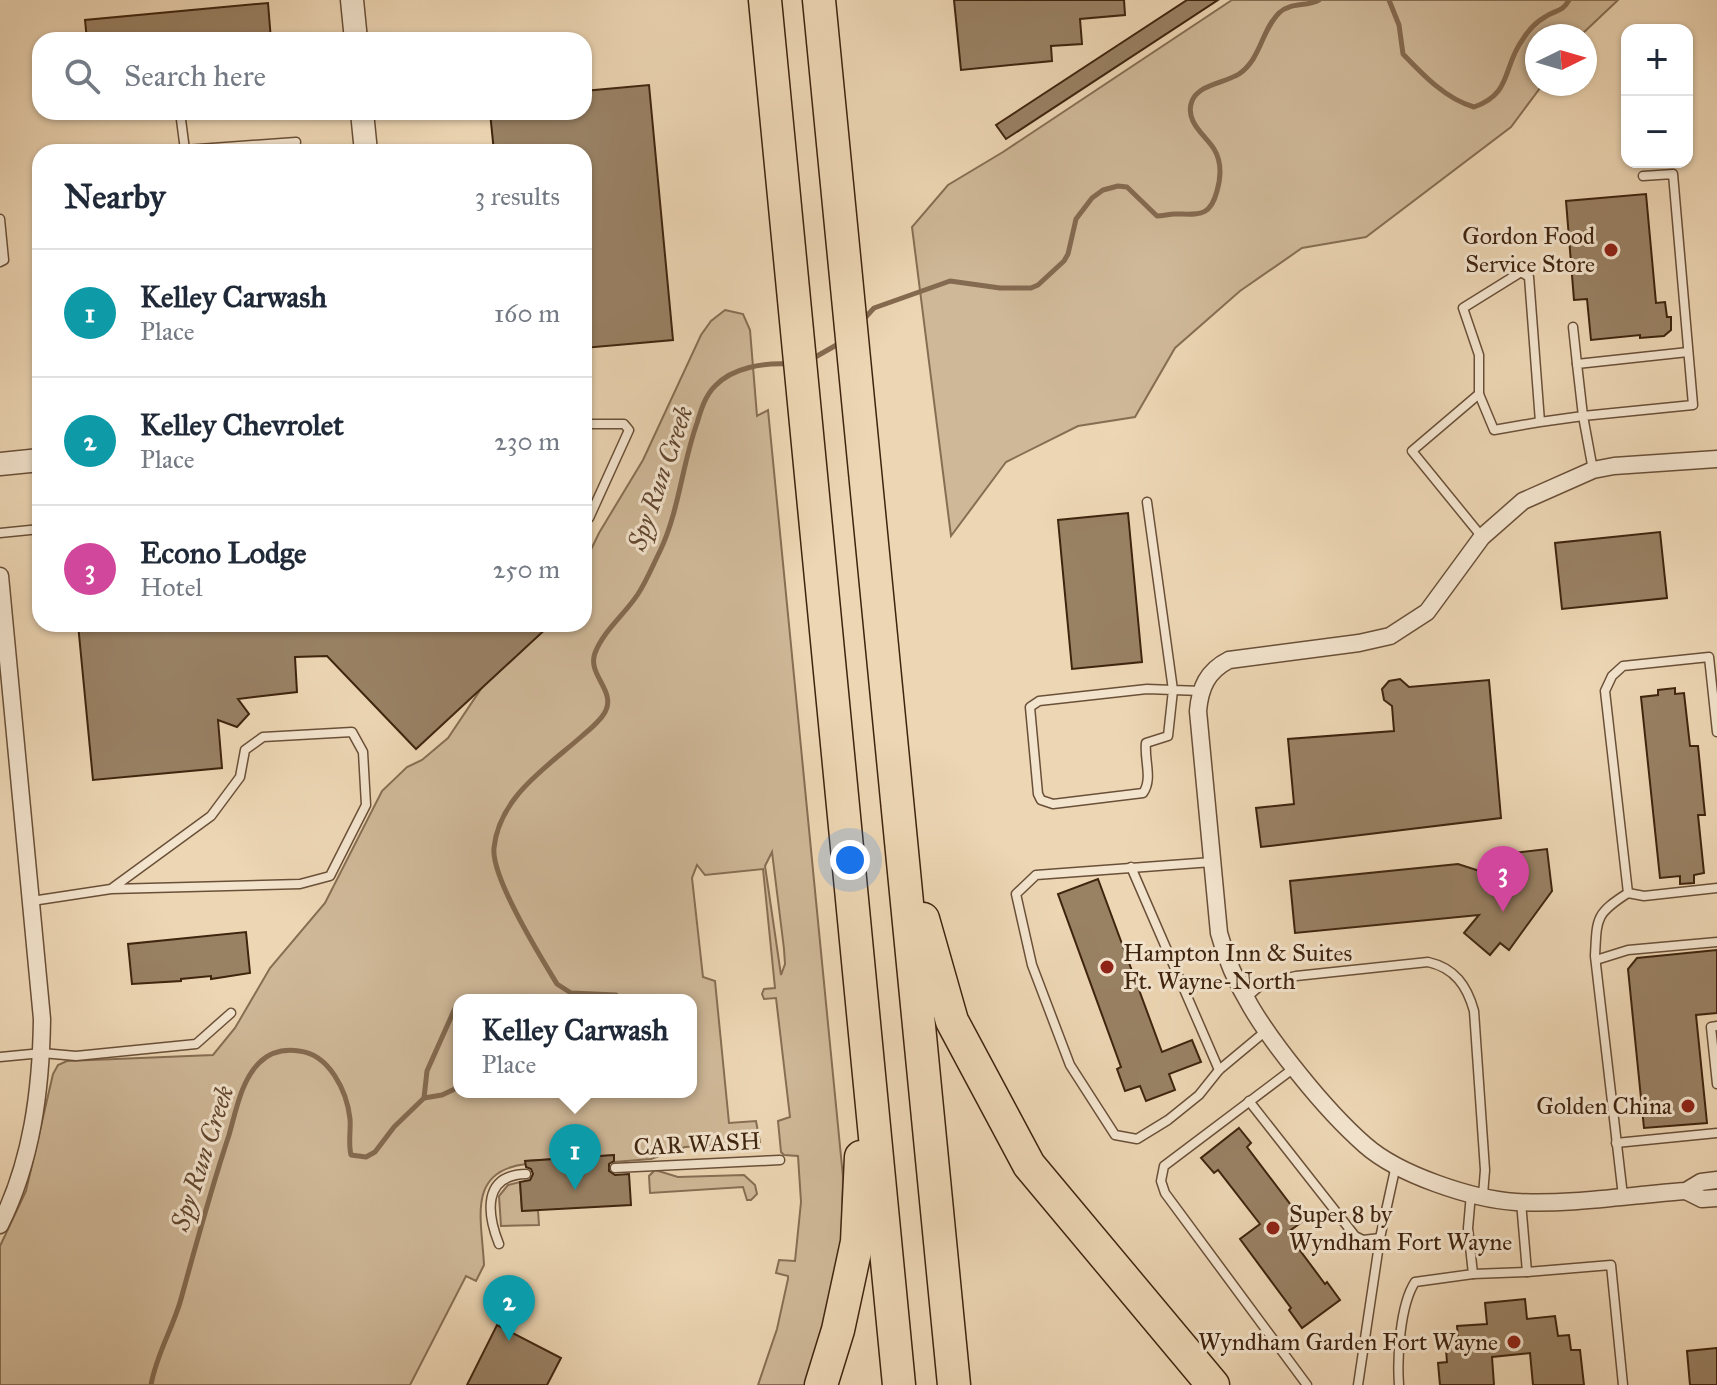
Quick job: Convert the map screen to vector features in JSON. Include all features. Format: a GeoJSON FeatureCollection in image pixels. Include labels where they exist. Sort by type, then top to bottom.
{"type":"FeatureCollection","features":[{"type":"Feature","properties":{"kind":"highway"},"geometry":{"type":"LineString","coordinates":[[765,0],[899,1385]]}},
{"type":"Feature","properties":{"kind":"highway"},"geometry":{"type":"LineString","coordinates":[[819,0],[954,1385]]}},
{"type":"Feature","properties":{"kind":"highway"},"geometry":{"type":"LineString","coordinates":[[903,869],[921,912],[952,1021],[1029,1165],[1213,1385]]}},
{"type":"Feature","properties":{"kind":"highway"},"geometry":{"type":"LineString","coordinates":[[821,1385],[838,1330],[857,1242],[866,1034]]}},
{"type":"Feature","properties":{"kind":"street"},"geometry":{"type":"LineString","coordinates":[[352,0],[355,32]]}},
{"type":"Feature","properties":{"kind":"street"},"geometry":{"type":"LineString","coordinates":[[363,120],[365,144]]}},
{"type":"Feature","properties":{"kind":"street"},"geometry":{"type":"LineString","coordinates":[[1717,459],[1593,470],[1523,501],[1482,537],[1427,612],[1390,636],[1229,660],[1215,667],[1202,691],[1198,711],[1219,933],[1227,962],[1245,999],[1294,1068],[1324,1105],[1367,1147],[1412,1174],[1452,1189],[1521,1202],[1686,1191],[1701,1182],[1717,1180]]}},
{"type":"Feature","properties":{"kind":"street"},"geometry":{"type":"LineString","coordinates":[[0,464],[32,461]]}},
{"type":"Feature","properties":{"kind":"street"},"geometry":{"type":"LineString","coordinates":[[0,583],[40,985],[42,1053],[32,1134],[20,1177],[0,1225]]}},
{"type":"Feature","properties":{"kind":"street"},"geometry":{"type":"LineString","coordinates":[[1686,1191],[1702,1199],[1717,1198]]}},
{"type":"Feature","properties":{"kind":"lane"},"geometry":{"type":"LineString","coordinates":[[181,120],[184,144]]}},
{"type":"Feature","properties":{"kind":"lane"},"geometry":{"type":"LineString","coordinates":[[268,144],[296,142]]}},
{"type":"Feature","properties":{"kind":"lane"},"geometry":{"type":"LineString","coordinates":[[1540,422],[1529,277],[1521,272],[1463,308],[1479,355],[1479,394],[1494,430],[1583,416],[1693,405],[1673,174],[1643,176]]}},
{"type":"Feature","properties":{"kind":"lane"},"geometry":{"type":"LineString","coordinates":[[0,219],[4,260],[0,262]]}},
{"type":"Feature","properties":{"kind":"lane"},"geometry":{"type":"LineString","coordinates":[[1573,327],[1583,416],[1593,470]]}},
{"type":"Feature","properties":{"kind":"lane"},"geometry":{"type":"LineString","coordinates":[[1577,364],[1688,352]]}},
{"type":"Feature","properties":{"kind":"lane"},"geometry":{"type":"LineString","coordinates":[[1479,394],[1412,451],[1482,537]]}},
{"type":"Feature","properties":{"kind":"lane"},"geometry":{"type":"LineString","coordinates":[[592,424],[624,424],[629,430],[592,511]]}},
{"type":"Feature","properties":{"kind":"lane"},"geometry":{"type":"LineString","coordinates":[[1147,502],[1173,690],[1168,736],[1146,743],[1148,777],[1147,789],[1143,793],[1053,804],[1041,800],[1030,707],[1039,701],[1147,689],[1173,690],[1202,691]]}},
{"type":"Feature","properties":{"kind":"lane"},"geometry":{"type":"LineString","coordinates":[[0,533],[32,530]]}},
{"type":"Feature","properties":{"kind":"lane"},"geometry":{"type":"LineString","coordinates":[[1628,893],[1605,691],[1612,676],[1623,666],[1709,657],[1717,732]]}},
{"type":"Feature","properties":{"kind":"lane"},"geometry":{"type":"LineString","coordinates":[[32,901],[111,889],[300,884],[330,876],[366,805],[363,752],[352,732],[263,737],[245,750],[240,777],[211,816],[111,889]]}},
{"type":"Feature","properties":{"kind":"lane"},"geometry":{"type":"LineString","coordinates":[[1213,862],[1036,875],[1016,894],[1032,965],[1070,1065],[1115,1135],[1137,1139],[1168,1120],[1199,1095],[1219,1070],[1267,1030]]}},
{"type":"Feature","properties":{"kind":"lane"},"geometry":{"type":"LineString","coordinates":[[1131,867],[1219,1070]]}},
{"type":"Feature","properties":{"kind":"lane"},"geometry":{"type":"LineString","coordinates":[[1623,1196],[1596,960],[1597,926],[1603,908],[1628,893],[1644,896],[1717,888]]}},
{"type":"Feature","properties":{"kind":"lane"},"geometry":{"type":"LineString","coordinates":[[1596,960],[1628,950],[1717,942]]}},
{"type":"Feature","properties":{"kind":"lane"},"geometry":{"type":"LineString","coordinates":[[1245,999],[1262,984],[1312,974],[1428,962],[1440,965],[1456,976],[1468,990],[1474,1011],[1485,1170],[1468,1228],[1473,1274]]}},
{"type":"Feature","properties":{"kind":"lane"},"geometry":{"type":"LineString","coordinates":[[0,1057],[42,1053],[76,1056],[196,1044],[231,1013]]}},
{"type":"Feature","properties":{"kind":"lane"},"geometry":{"type":"LineString","coordinates":[[1717,1026],[1711,1027],[1717,1084]]}},
{"type":"Feature","properties":{"kind":"lane"},"geometry":{"type":"LineString","coordinates":[[1294,1068],[1164,1166],[1161,1181],[1165,1193],[1307,1385]]}},
{"type":"Feature","properties":{"kind":"lane"},"geometry":{"type":"LineString","coordinates":[[1249,1101],[1355,1236],[1363,1240],[1380,1238]]}},
{"type":"Feature","properties":{"kind":"lane"},"geometry":{"type":"LineString","coordinates":[[1616,1143],[1717,1133]]}},
{"type":"Feature","properties":{"kind":"lane","name":"CAR WASH"},"geometry":{"type":"LineString","coordinates":[[615,1168],[780,1160]]}},
{"type":"Feature","properties":{"kind":"lane"},"geometry":{"type":"LineString","coordinates":[[1358,1385],[1380,1238],[1397,1165]]}},
{"type":"Feature","properties":{"kind":"lane"},"geometry":{"type":"LineString","coordinates":[[499,1244],[491,1223],[490,1203],[496,1186],[509,1176],[526,1174]]}},
{"type":"Feature","properties":{"kind":"lane"},"geometry":{"type":"LineString","coordinates":[[1521,1202],[1527,1272]]}},
{"type":"Feature","properties":{"kind":"lane"},"geometry":{"type":"LineString","coordinates":[[1399,1385],[1397,1365],[1408,1293],[1415,1282],[1473,1274],[1611,1265],[1623,1385]]}},
{"type":"Feature","properties":{"kind":"shaded area"},"geometry":{"type":"Polygon","coordinates":[[[1232,0],[1618,0],[1593,24],[1525,24],[1525,96],[1534,96],[1511,127],[1366,237],[1302,248],[1240,291],[1175,348],[1135,417],[1078,426],[1006,462],[951,536],[912,227],[948,185],[1232,0]]]}},
{"type":"Feature","properties":{"kind":"shaded area"},"geometry":{"type":"Polygon","coordinates":[[[725,310],[743,314],[750,330],[757,416],[768,410],[843,1177],[841,1261],[809,1385],[758,1385],[777,1329],[788,1279],[788,1276],[776,1273],[779,1260],[795,1261],[801,1202],[798,1156],[781,1152],[778,1121],[790,1117],[776,998],[764,999],[762,994],[764,989],[775,988],[763,869],[705,875],[697,865],[692,878],[703,977],[715,981],[729,1123],[756,1121],[760,1142],[685,1147],[651,1159],[614,1162],[614,1155],[526,1161],[526,1164],[494,1176],[482,1200],[484,1265],[476,1281],[466,1276],[410,1385],[0,1385],[0,1246],[26,1191],[53,1074],[58,1065],[67,1061],[213,1055],[235,1028],[270,968],[325,903],[382,791],[407,767],[422,760],[448,738],[487,680],[532,632],[592,632],[592,547],[643,460],[701,335],[711,321],[725,310]],[[772,852],[765,866],[781,975],[785,964],[772,852]]]}},
{"type":"Feature","properties":{"kind":"shaded area"},"geometry":{"type":"Polygon","coordinates":[[[655,1170],[678,1177],[744,1175],[755,1185],[757,1194],[747,1200],[743,1187],[650,1193],[649,1176],[655,1170]]]}},
{"type":"Feature","properties":{"kind":"shaded area"},"geometry":{"type":"Polygon","coordinates":[[[520,1182],[522,1211],[538,1210],[539,1225],[501,1226],[499,1196],[508,1185],[520,1182]]]}},
{"type":"Feature","properties":{"kind":"building"},"geometry":{"type":"Polygon","coordinates":[[[954,0],[1124,0],[1125,15],[1080,19],[1082,44],[1051,46],[1052,61],[961,70],[954,0]]]}},
{"type":"Feature","properties":{"kind":"building"},"geometry":{"type":"Polygon","coordinates":[[[1187,0],[1218,0],[1006,139],[996,125],[1187,0]]]}},
{"type":"Feature","properties":{"kind":"building"},"geometry":{"type":"Polygon","coordinates":[[[268,3],[270,32],[86,32],[85,20],[268,3]]]}},
{"type":"Feature","properties":{"kind":"building"},"geometry":{"type":"Polygon","coordinates":[[[649,85],[673,340],[592,347],[592,144],[493,144],[491,120],[592,120],[592,90],[649,85]]]}},
{"type":"Feature","properties":{"kind":"building","name":"Gordon Food Service Store"},"geometry":{"type":"Polygon","coordinates":[[[1646,194],[1656,303],[1665,302],[1667,317],[1671,317],[1671,330],[1664,336],[1591,340],[1587,299],[1574,300],[1566,201],[1646,194]]]}},
{"type":"Feature","properties":{"kind":"building"},"geometry":{"type":"Polygon","coordinates":[[[1128,513],[1142,662],[1072,669],[1058,520],[1128,513]]]}},
{"type":"Feature","properties":{"kind":"building"},"geometry":{"type":"Polygon","coordinates":[[[1660,532],[1667,598],[1562,609],[1555,543],[1660,532]]]}},
{"type":"Feature","properties":{"kind":"building"},"geometry":{"type":"Polygon","coordinates":[[[79,632],[542,632],[416,749],[327,656],[295,657],[297,692],[238,699],[249,714],[237,727],[218,720],[222,768],[93,780],[79,632]]]}},
{"type":"Feature","properties":{"kind":"building"},"geometry":{"type":"Polygon","coordinates":[[[1400,679],[1409,687],[1489,680],[1501,818],[1261,847],[1256,808],[1294,804],[1288,739],[1394,731],[1392,706],[1384,700],[1382,689],[1389,681],[1400,679]]]}},
{"type":"Feature","properties":{"kind":"building"},"geometry":{"type":"Polygon","coordinates":[[[1675,688],[1675,694],[1684,693],[1690,746],[1698,746],[1705,815],[1698,815],[1704,873],[1694,875],[1694,883],[1680,884],[1680,876],[1660,878],[1641,697],[1658,695],[1658,690],[1675,688]]]}},
{"type":"Feature","properties":{"kind":"building"},"geometry":{"type":"Polygon","coordinates":[[[1547,849],[1552,891],[1509,950],[1500,943],[1490,955],[1464,933],[1479,915],[1295,933],[1290,881],[1458,864],[1489,874],[1505,854],[1547,849]]]}},
{"type":"Feature","properties":{"kind":"building","name":"Hampton Inn & Suites Ft. Wayne-North"},"geometry":{"type":"Polygon","coordinates":[[[1098,879],[1162,1052],[1192,1040],[1201,1062],[1169,1074],[1175,1090],[1146,1101],[1140,1086],[1125,1091],[1117,1069],[1121,1067],[1058,894],[1098,879]]]}},
{"type":"Feature","properties":{"kind":"building"},"geometry":{"type":"Polygon","coordinates":[[[246,932],[250,973],[132,984],[128,944],[246,932]]]}},
{"type":"Feature","properties":{"kind":"building"},"geometry":{"type":"Polygon","coordinates":[[[1717,950],[1717,1013],[1696,1015],[1707,1123],[1644,1128],[1628,969],[1637,958],[1717,950]]]}},
{"type":"Feature","properties":{"kind":"building","name":"Super 8 by Wyndham Fort Wayne"},"geometry":{"type":"Polygon","coordinates":[[[1239,1128],[1251,1143],[1247,1147],[1303,1221],[1287,1233],[1340,1300],[1302,1328],[1289,1310],[1291,1308],[1240,1239],[1260,1224],[1218,1170],[1214,1173],[1201,1158],[1239,1128]]]}},
{"type":"Feature","properties":{"kind":"building"},"geometry":{"type":"Polygon","coordinates":[[[614,1155],[609,1171],[615,1175],[629,1174],[631,1205],[522,1211],[520,1182],[530,1180],[533,1174],[525,1161],[614,1155]]]}},
{"type":"Feature","properties":{"kind":"building","name":"Wyndham Garden Fort Wayne"},"geometry":{"type":"Polygon","coordinates":[[[1525,1299],[1527,1319],[1555,1316],[1558,1336],[1569,1335],[1571,1350],[1580,1350],[1584,1385],[1533,1385],[1530,1353],[1492,1357],[1494,1385],[1440,1385],[1438,1363],[1447,1362],[1446,1349],[1459,1347],[1457,1326],[1487,1324],[1485,1303],[1525,1299]]]}},
{"type":"Feature","properties":{"kind":"building"},"geometry":{"type":"Polygon","coordinates":[[[497,1325],[561,1358],[547,1385],[467,1385],[497,1325]]]}},
{"type":"Feature","properties":{"kind":"building"},"geometry":{"type":"Polygon","coordinates":[[[1717,1348],[1717,1385],[1690,1385],[1687,1351],[1717,1348]]]}},
{"type":"Feature","properties":{"kind":"waterway","name":"Spy Run Creek"},"geometry":{"type":"LineString","coordinates":[[863,320],[874,308],[950,281],[1000,288],[1031,288],[1038,285],[1064,261],[1076,219],[1092,198],[1103,190],[1127,187],[1157,216],[1197,214],[1207,210],[1217,191],[1220,164],[1214,149],[1193,121],[1190,108],[1195,95],[1246,68],[1279,13],[1288,7],[1319,0]]}},
{"type":"Feature","properties":{"kind":"waterway","name":"Spy Run Creek"},"geometry":{"type":"LineString","coordinates":[[1389,0],[1399,25],[1403,54],[1445,92],[1474,107],[1501,87],[1516,49],[1530,30],[1569,0]]}},
{"type":"Feature","properties":{"kind":"waterway","name":"Spy Run Creek"},"geometry":{"type":"LineString","coordinates":[[810,360],[840,343]]}},
{"type":"Feature","properties":{"kind":"waterway","name":"Spy Run Creek"},"geometry":{"type":"LineString","coordinates":[[594,994],[571,993],[557,984],[540,955],[500,878],[494,848],[498,830],[505,813],[527,784],[596,724],[606,710],[607,696],[595,668],[595,653],[638,594],[660,551],[672,520],[692,439],[709,394],[722,380],[740,370],[788,364]]}},
{"type":"Feature","properties":{"kind":"waterway","name":"Spy Run Creek"},"geometry":{"type":"LineString","coordinates":[[151,1385],[181,1299],[240,1097],[253,1070],[268,1056],[283,1051],[299,1051],[319,1059],[335,1076],[345,1097],[350,1119],[351,1155],[366,1157],[375,1152],[394,1127],[424,1098],[427,1071],[453,1013]]}},
{"type":"Feature","properties":{"kind":"waterway","name":"Spy Run Creek"},"geometry":{"type":"LineString","coordinates":[[424,1098],[453,1090]]}},
{"type":"Feature","properties":{"kind":"place","name":"Gordon Food Service Store"},"geometry":{"type":"Point","coordinates":[1611,250]}},
{"type":"Feature","properties":{"kind":"place","name":"Econo Lodge"},"geometry":{"type":"Point","coordinates":[1503,912]}},
{"type":"Feature","properties":{"kind":"place","name":"Hampton Inn & Suites Ft. Wayne-North"},"geometry":{"type":"Point","coordinates":[1107,967]}},
{"type":"Feature","properties":{"kind":"place","name":"Golden China"},"geometry":{"type":"Point","coordinates":[1688,1106]}},
{"type":"Feature","properties":{"kind":"place","name":"Kelley Carwash"},"geometry":{"type":"Point","coordinates":[575,1190]}},
{"type":"Feature","properties":{"kind":"place","name":"Super 8 by Wyndham Fort Wayne"},"geometry":{"type":"Point","coordinates":[1273,1228]}},
{"type":"Feature","properties":{"kind":"place","name":"Kelley Chevrolet"},"geometry":{"type":"Point","coordinates":[509,1341]}},
{"type":"Feature","properties":{"kind":"place","name":"Wyndham Garden Fort Wayne"},"geometry":{"type":"Point","coordinates":[1514,1342]}}]}
